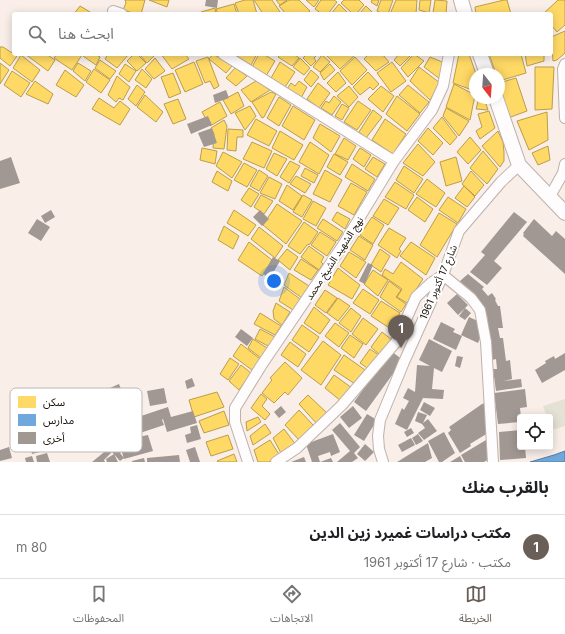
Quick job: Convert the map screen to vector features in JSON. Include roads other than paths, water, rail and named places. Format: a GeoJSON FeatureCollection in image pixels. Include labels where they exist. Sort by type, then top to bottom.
{"type":"FeatureCollection","features":[{"type":"Feature","properties":{"kind":"main road"},"geometry":{"type":"LineString","coordinates":[[481,56],[485,68]]}},
{"type":"Feature","properties":{"kind":"main road"},"geometry":{"type":"LineString","coordinates":[[498,104],[519,165],[565,213]]}},
{"type":"Feature","properties":{"kind":"street"},"geometry":{"type":"LineString","coordinates":[[226,56],[394,162]]}},
{"type":"Feature","properties":{"kind":"street","name":"نهج الشهيد الشيخ محمد"},"geometry":{"type":"LineString","coordinates":[[248,462],[235,422],[235,408],[261,366],[343,245],[394,162],[432,110],[443,86],[449,56]]}},
{"type":"Feature","properties":{"kind":"street"},"geometry":{"type":"LineString","coordinates":[[565,64],[563,69],[565,118]]}},
{"type":"Feature","properties":{"kind":"street"},"geometry":{"type":"LineString","coordinates":[[549,198],[563,173],[565,164]]}},
{"type":"Feature","properties":{"kind":"street","name":"شارع 17 أكتوبر 1961"},"geometry":{"type":"LineString","coordinates":[[383,462],[379,449],[378,436],[380,420],[443,275],[460,231],[500,182],[519,165]]}},
{"type":"Feature","properties":{"kind":"street"},"geometry":{"type":"LineString","coordinates":[[276,462],[297,448],[342,405],[396,342],[416,297],[430,283],[443,275],[471,298],[480,310],[486,342],[492,462]]}},
{"type":"Feature","properties":{"kind":"place","name":"مكتب دراسات غميرد زين الدين"},"geometry":{"type":"Point","coordinates":[401,348]}}]}
